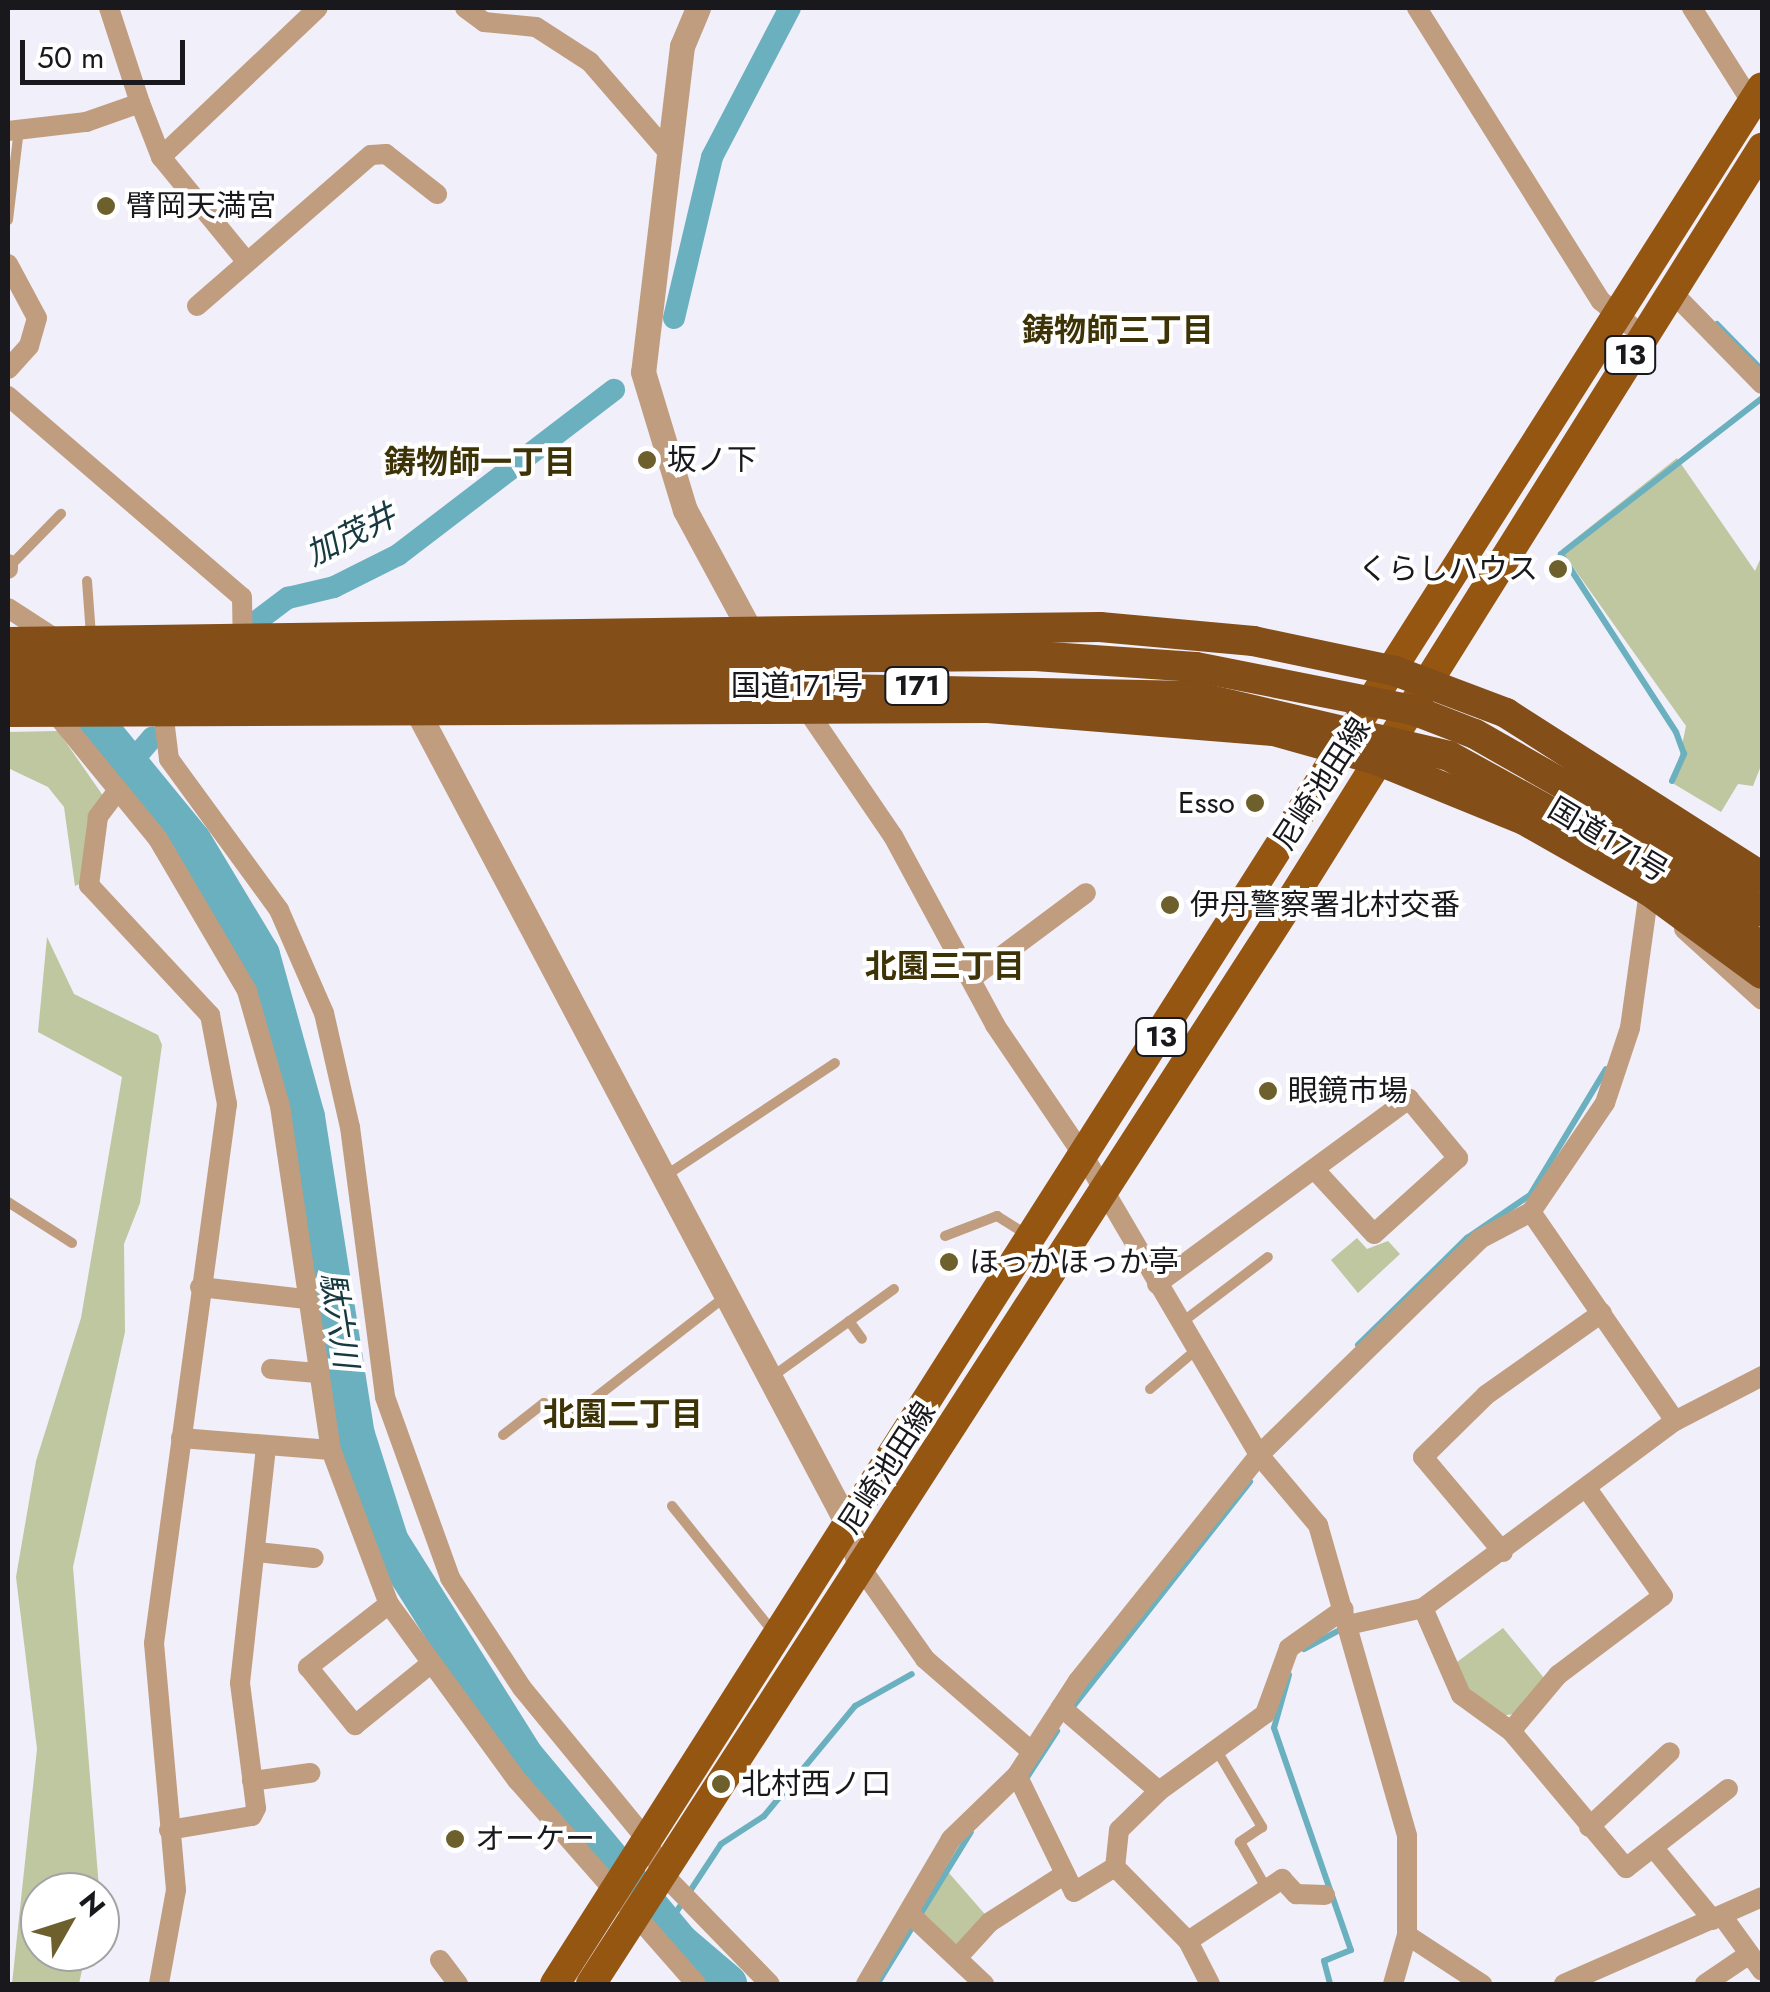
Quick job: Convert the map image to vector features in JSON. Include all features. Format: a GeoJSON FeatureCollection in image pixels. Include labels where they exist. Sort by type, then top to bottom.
{"type":"FeatureCollection","features":[{"type":"Feature","properties":{"kind":"highway","name":"171"},"geometry":{"type":"LineString","coordinates":[[8,642],[746,628],[1100,627],[1252,641],[1396,671],[1506,713],[1762,878]]}},
{"type":"Feature","properties":{"kind":"highway","name":"国道171号"},"geometry":{"type":"LineString","coordinates":[[8,664],[1034,656],[1196,668],[1413,710],[1475,734],[1676,848],[1762,912]]}},
{"type":"Feature","properties":{"kind":"highway","name":"国道171号"},"geometry":{"type":"LineString","coordinates":[[8,692],[653,685],[1194,696],[1450,756],[1675,880],[1762,948]]}},
{"type":"Feature","properties":{"kind":"highway","name":"171"},"geometry":{"type":"LineString","coordinates":[[8,712],[415,707],[810,713],[988,708],[1164,718],[1343,749],[1524,820],[1649,891],[1762,974]]}},
{"type":"Feature","properties":{"kind":"main road","name":"尼崎池田線"},"geometry":{"type":"LineString","coordinates":[[592,1984],[1428,682],[1631,327],[1757,95]]}},
{"type":"Feature","properties":{"kind":"main road","name":"尼崎池田線"},"geometry":{"type":"LineString","coordinates":[[554,1984],[1035,1239],[1343,749],[1631,327],[1672,292],[1762,148]]}},
{"type":"Feature","properties":{"kind":"street"},"geometry":{"type":"LineString","coordinates":[[108,8],[161,157],[246,261]]}},
{"type":"Feature","properties":{"kind":"street"},"geometry":{"type":"LineString","coordinates":[[161,157],[318,8]]}},
{"type":"Feature","properties":{"kind":"street"},"geometry":{"type":"LineString","coordinates":[[465,8],[484,22],[536,26],[590,62],[668,152]]}},
{"type":"Feature","properties":{"kind":"street"},"geometry":{"type":"LineString","coordinates":[[698,8],[682,46],[643,372],[664,460],[746,628],[810,713],[893,836],[972,978],[1085,1158],[1259,1455],[1318,1525],[1407,1836],[1407,1935],[1394,1984]]}},
{"type":"Feature","properties":{"kind":"street"},"geometry":{"type":"LineString","coordinates":[[1418,8],[1631,327]]}},
{"type":"Feature","properties":{"kind":"street"},"geometry":{"type":"LineString","coordinates":[[1692,8],[1757,95]]}},
{"type":"Feature","properties":{"kind":"street"},"geometry":{"type":"LineString","coordinates":[[14,130],[86,122],[140,103]]}},
{"type":"Feature","properties":{"kind":"street"},"geometry":{"type":"LineString","coordinates":[[197,306],[372,155],[386,154],[438,194]]}},
{"type":"Feature","properties":{"kind":"street"},"geometry":{"type":"LineString","coordinates":[[8,264],[37,318],[29,346],[8,369]]}},
{"type":"Feature","properties":{"kind":"street"},"geometry":{"type":"LineString","coordinates":[[1672,292],[1762,384]]}},
{"type":"Feature","properties":{"kind":"street"},"geometry":{"type":"LineString","coordinates":[[8,396],[242,597],[243,636]]}},
{"type":"Feature","properties":{"kind":"street"},"geometry":{"type":"LineString","coordinates":[[8,608],[53,642]]}},
{"type":"Feature","properties":{"kind":"street"},"geometry":{"type":"LineString","coordinates":[[415,707],[659,1180],[849,1527],[859,1565],[925,1659],[1032,1752]]}},
{"type":"Feature","properties":{"kind":"street"},"geometry":{"type":"LineString","coordinates":[[157,712],[169,759],[280,910],[324,1013],[350,1127],[385,1397],[423,1519],[479,1629],[647,1840],[663,1874],[770,1984]]}},
{"type":"Feature","properties":{"kind":"street"},"geometry":{"type":"LineString","coordinates":[[62,713],[186,880],[247,991],[280,1106],[317,1373],[332,1450],[389,1604],[429,1665],[612,1895],[696,1984]]}},
{"type":"Feature","properties":{"kind":"street"},"geometry":{"type":"LineString","coordinates":[[118,790],[98,817],[88,884],[210,1015],[227,1104],[154,1643],[176,1890],[165,1982]]}},
{"type":"Feature","properties":{"kind":"street"},"geometry":{"type":"LineString","coordinates":[[1659,812],[1762,864]]}},
{"type":"Feature","properties":{"kind":"street"},"geometry":{"type":"LineString","coordinates":[[1649,891],[1762,1000]]}},
{"type":"Feature","properties":{"kind":"street"},"geometry":{"type":"LineString","coordinates":[[866,1984],[913,1917],[952,1839],[1017,1775],[1061,1707],[1259,1455],[1480,1239],[1531,1212],[1604,1103],[1630,1028],[1649,891]]}},
{"type":"Feature","properties":{"kind":"street"},"geometry":{"type":"LineString","coordinates":[[972,978],[1077,905]]}},
{"type":"Feature","properties":{"kind":"street"},"geometry":{"type":"LineString","coordinates":[[1156,1284],[1409,1099],[1458,1158],[1374,1234],[1315,1170]]}},
{"type":"Feature","properties":{"kind":"street"},"geometry":{"type":"LineString","coordinates":[[1531,1212],[1676,1422]]}},
{"type":"Feature","properties":{"kind":"street"},"geometry":{"type":"LineString","coordinates":[[200,1287],[306,1299]]}},
{"type":"Feature","properties":{"kind":"street"},"geometry":{"type":"LineString","coordinates":[[1503,1552],[1423,1457],[1486,1396],[1602,1313]]}},
{"type":"Feature","properties":{"kind":"street"},"geometry":{"type":"LineString","coordinates":[[270,1368],[317,1373]]}},
{"type":"Feature","properties":{"kind":"street"},"geometry":{"type":"LineString","coordinates":[[1115,1867],[1119,1830],[1158,1791],[1215,1746],[1265,1714],[1290,1648],[1346,1617],[1423,1608],[1676,1422],[1762,1376]]}},
{"type":"Feature","properties":{"kind":"street"},"geometry":{"type":"LineString","coordinates":[[180,1438],[332,1450]]}},
{"type":"Feature","properties":{"kind":"street"},"geometry":{"type":"LineString","coordinates":[[169,1830],[252,1816],[252,1781],[240,1683],[266,1447]]}},
{"type":"Feature","properties":{"kind":"street"},"geometry":{"type":"LineString","coordinates":[[1511,1730],[1558,1675],[1663,1596],[1588,1490]]}},
{"type":"Feature","properties":{"kind":"street"},"geometry":{"type":"LineString","coordinates":[[257,1552],[314,1558]]}},
{"type":"Feature","properties":{"kind":"street"},"geometry":{"type":"LineString","coordinates":[[389,1604],[305,1670],[354,1725],[429,1665]]}},
{"type":"Feature","properties":{"kind":"street"},"geometry":{"type":"LineString","coordinates":[[1423,1608],[1461,1695],[1511,1730],[1626,1868],[1658,1852],[1728,1789]]}},
{"type":"Feature","properties":{"kind":"street"},"geometry":{"type":"LineString","coordinates":[[1061,1707],[1158,1791]]}},
{"type":"Feature","properties":{"kind":"street"},"geometry":{"type":"LineString","coordinates":[[1589,1827],[1670,1752]]}},
{"type":"Feature","properties":{"kind":"street"},"geometry":{"type":"LineString","coordinates":[[252,1781],[310,1773]]}},
{"type":"Feature","properties":{"kind":"street"},"geometry":{"type":"LineString","coordinates":[[1017,1775],[1074,1892],[1115,1867]]}},
{"type":"Feature","properties":{"kind":"street"},"geometry":{"type":"LineString","coordinates":[[1658,1852],[1719,1920],[1745,1957],[1762,1971]]}},
{"type":"Feature","properties":{"kind":"street"},"geometry":{"type":"LineString","coordinates":[[1115,1867],[1188,1940],[1210,1984]]}},
{"type":"Feature","properties":{"kind":"street"},"geometry":{"type":"LineString","coordinates":[[958,1957],[990,1922],[1065,1874]]}},
{"type":"Feature","properties":{"kind":"street"},"geometry":{"type":"LineString","coordinates":[[1188,1940],[1282,1879],[1296,1894],[1325,1895]]}},
{"type":"Feature","properties":{"kind":"street"},"geometry":{"type":"LineString","coordinates":[[1564,1984],[1719,1920],[1762,1898]]}},
{"type":"Feature","properties":{"kind":"street"},"geometry":{"type":"LineString","coordinates":[[913,1917],[984,1984]]}},
{"type":"Feature","properties":{"kind":"street"},"geometry":{"type":"LineString","coordinates":[[1407,1935],[1482,1984]]}},
{"type":"Feature","properties":{"kind":"street"},"geometry":{"type":"LineString","coordinates":[[1704,1984],[1745,1957]]}},
{"type":"Feature","properties":{"kind":"street"},"geometry":{"type":"LineString","coordinates":[[440,1960],[458,1984]]}},
{"type":"Feature","properties":{"kind":"lane"},"geometry":{"type":"LineString","coordinates":[[8,220],[14,130]]}},
{"type":"Feature","properties":{"kind":"lane"},"geometry":{"type":"LineString","coordinates":[[8,566],[62,514]]}},
{"type":"Feature","properties":{"kind":"lane"},"geometry":{"type":"LineString","coordinates":[[87,581],[92,640]]}},
{"type":"Feature","properties":{"kind":"lane"},"geometry":{"type":"LineString","coordinates":[[659,1180],[836,1063]]}},
{"type":"Feature","properties":{"kind":"lane"},"geometry":{"type":"LineString","coordinates":[[8,1202],[72,1243]]}},
{"type":"Feature","properties":{"kind":"lane"},"geometry":{"type":"LineString","coordinates":[[945,1236],[997,1216],[1035,1239]]}},
{"type":"Feature","properties":{"kind":"lane"},"geometry":{"type":"LineString","coordinates":[[1180,1324],[1268,1258]]}},
{"type":"Feature","properties":{"kind":"lane"},"geometry":{"type":"LineString","coordinates":[[766,1381],[894,1289]]}},
{"type":"Feature","properties":{"kind":"lane"},"geometry":{"type":"LineString","coordinates":[[503,1435],[544,1403],[568,1419],[722,1299]]}},
{"type":"Feature","properties":{"kind":"lane"},"geometry":{"type":"LineString","coordinates":[[849,1320],[862,1339]]}},
{"type":"Feature","properties":{"kind":"lane"},"geometry":{"type":"LineString","coordinates":[[1150,1389],[1196,1350]]}},
{"type":"Feature","properties":{"kind":"lane"},"geometry":{"type":"LineString","coordinates":[[672,1506],[778,1638]]}},
{"type":"Feature","properties":{"kind":"lane"},"geometry":{"type":"LineString","coordinates":[[668,1528],[682,1520]]}},
{"type":"Feature","properties":{"kind":"lane"},"geometry":{"type":"LineString","coordinates":[[1215,1746],[1262,1827],[1240,1842],[1266,1886]]}},
{"type":"Feature","properties":{"kind":"green space"},"geometry":{"type":"Polygon","coordinates":[[[1677,458],[1755,571],[1762,555],[1762,763],[1753,786],[1738,784],[1721,812],[1674,784],[1686,726],[1561,550],[1677,458]]]}},
{"type":"Feature","properties":{"kind":"green space"},"geometry":{"type":"Polygon","coordinates":[[[58,731],[106,800],[86,881],[75,886],[64,807],[48,787],[8,768],[8,732],[58,731]]]}},
{"type":"Feature","properties":{"kind":"green space"},"geometry":{"type":"Polygon","coordinates":[[[47,937],[74,994],[158,1035],[162,1045],[140,1203],[124,1244],[125,1332],[73,1567],[98,1872],[24,1872],[37,1749],[16,1577],[36,1461],[81,1318],[122,1077],[38,1032],[47,937]]]}},
{"type":"Feature","properties":{"kind":"green space"},"geometry":{"type":"Polygon","coordinates":[[[1357,1238],[1367,1249],[1388,1241],[1400,1254],[1358,1293],[1331,1260],[1357,1238]]]}},
{"type":"Feature","properties":{"kind":"green space"},"geometry":{"type":"Polygon","coordinates":[[[1503,1628],[1544,1678],[1514,1714],[1500,1716],[1465,1685],[1457,1662],[1503,1628]]]}},
{"type":"Feature","properties":{"kind":"green space"},"geometry":{"type":"Polygon","coordinates":[[[942,1865],[990,1920],[962,1949],[919,1914],[942,1865]]]}},
{"type":"Feature","properties":{"kind":"green space"},"geometry":{"type":"Polygon","coordinates":[[[20,1909],[20,1972],[82,1972],[79,1984],[12,1984],[20,1909]]]}},
{"type":"Feature","properties":{"kind":"waterway","name":"加茂井"},"geometry":{"type":"LineString","coordinates":[[674,318],[712,157],[790,8]]}},
{"type":"Feature","properties":{"kind":"waterway"},"geometry":{"type":"LineString","coordinates":[[1717,324],[1762,370]]}},
{"type":"Feature","properties":{"kind":"waterway","name":"加茂井"},"geometry":{"type":"LineString","coordinates":[[257,621],[288,598],[334,587],[398,555],[614,390]]}},
{"type":"Feature","properties":{"kind":"waterway"},"geometry":{"type":"LineString","coordinates":[[1672,781],[1684,754],[1676,732],[1561,554],[1762,398]]}},
{"type":"Feature","properties":{"kind":"waterway","name":"駄六川"},"geometry":{"type":"LineString","coordinates":[[65,687],[192,842],[260,955],[305,1117],[355,1435],[389,1542],[524,1757],[680,1944],[727,1984]]}},
{"type":"Feature","properties":{"kind":"waterway","name":"加茂井"},"geometry":{"type":"LineString","coordinates":[[121,774],[152,738]]}},
{"type":"Feature","properties":{"kind":"waterway"},"geometry":{"type":"LineString","coordinates":[[1358,1345],[1467,1238],[1530,1195],[1606,1069]]}},
{"type":"Feature","properties":{"kind":"waterway"},"geometry":{"type":"LineString","coordinates":[[1072,1708],[1250,1482]]}},
{"type":"Feature","properties":{"kind":"waterway"},"geometry":{"type":"LineString","coordinates":[[1304,1649],[1338,1631]]}},
{"type":"Feature","properties":{"kind":"waterway"},"geometry":{"type":"LineString","coordinates":[[667,1926],[721,1844],[764,1816],[855,1706],[912,1674]]}},
{"type":"Feature","properties":{"kind":"waterway"},"geometry":{"type":"LineString","coordinates":[[1289,1675],[1274,1728],[1351,1950],[1324,1961],[1330,1984]]}},
{"type":"Feature","properties":{"kind":"waterway"},"geometry":{"type":"LineString","coordinates":[[1024,1782],[1057,1731]]}},
{"type":"Feature","properties":{"kind":"waterway"},"geometry":{"type":"LineString","coordinates":[[878,1983],[971,1832]]}},
{"type":"Feature","properties":{"kind":"place","name":"臂岡天満宮"},"geometry":{"type":"Point","coordinates":[106,206]}},
{"type":"Feature","properties":{"kind":"place","name":"坂ノ下"},"geometry":{"type":"Point","coordinates":[647,460]}},
{"type":"Feature","properties":{"kind":"place","name":"くらしハウス"},"geometry":{"type":"Point","coordinates":[1558,569]}},
{"type":"Feature","properties":{"kind":"place","name":"Esso"},"geometry":{"type":"Point","coordinates":[1255,803]}},
{"type":"Feature","properties":{"kind":"place","name":"伊丹警察署北村交番"},"geometry":{"type":"Point","coordinates":[1170,905]}},
{"type":"Feature","properties":{"kind":"place","name":"眼鏡市場"},"geometry":{"type":"Point","coordinates":[1268,1091]}},
{"type":"Feature","properties":{"kind":"place","name":"ほっかほっか亭"},"geometry":{"type":"Point","coordinates":[949,1262]}},
{"type":"Feature","properties":{"kind":"place","name":"北村西ノ口"},"geometry":{"type":"Point","coordinates":[721,1784]}},
{"type":"Feature","properties":{"kind":"place","name":"オーケー"},"geometry":{"type":"Point","coordinates":[455,1839]}},
{"type":"Feature","properties":{"kind":"district","name":"鋳物師三丁目"},"geometry":{"type":"Point","coordinates":[1118,330]}},
{"type":"Feature","properties":{"kind":"district","name":"鋳物師一丁目"},"geometry":{"type":"Point","coordinates":[480,462]}},
{"type":"Feature","properties":{"kind":"district","name":"北園三丁目"},"geometry":{"type":"Point","coordinates":[945,966]}},
{"type":"Feature","properties":{"kind":"district","name":"北園二丁目"},"geometry":{"type":"Point","coordinates":[623,1414]}}]}
